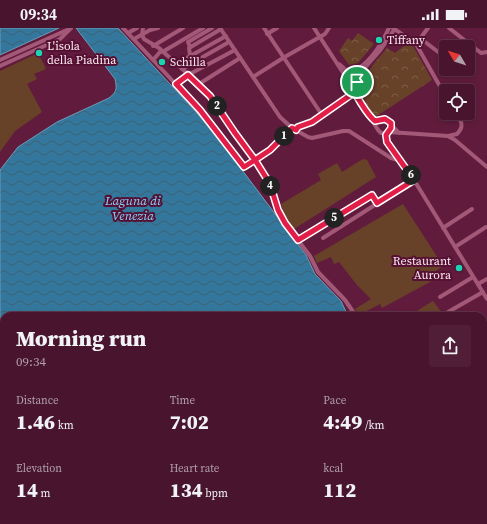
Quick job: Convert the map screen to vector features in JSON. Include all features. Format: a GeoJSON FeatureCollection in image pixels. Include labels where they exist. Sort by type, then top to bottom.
{"type":"FeatureCollection","features":[{"type":"Feature","properties":{"kind":"street"},"geometry":{"type":"LineString","coordinates":[[0,60],[71,28],[60,39],[0,66]]}},
{"type":"Feature","properties":{"kind":"street"},"geometry":{"type":"LineString","coordinates":[[123,28],[200,110],[244,167],[270,150],[294,129],[312,122],[356,93]]}},
{"type":"Feature","properties":{"kind":"street"},"geometry":{"type":"LineString","coordinates":[[128,33],[137,28]]}},
{"type":"Feature","properties":{"kind":"street"},"geometry":{"type":"LineString","coordinates":[[143,28],[142,35],[144,39],[162,51],[199,84],[210,96],[270,184],[278,210],[285,223],[310,256],[318,272],[345,300],[353,312]]}},
{"type":"Feature","properties":{"kind":"street"},"geometry":{"type":"LineString","coordinates":[[134,39],[158,28]]}},
{"type":"Feature","properties":{"kind":"street"},"geometry":{"type":"LineString","coordinates":[[153,46],[173,32],[183,28]]}},
{"type":"Feature","properties":{"kind":"street"},"geometry":{"type":"LineString","coordinates":[[153,60],[154,56],[203,28]]}},
{"type":"Feature","properties":{"kind":"street"},"geometry":{"type":"LineString","coordinates":[[190,55],[190,47],[188,42],[212,28]]}},
{"type":"Feature","properties":{"kind":"street"},"geometry":{"type":"LineString","coordinates":[[264,28],[322,115]]}},
{"type":"Feature","properties":{"kind":"street"},"geometry":{"type":"LineString","coordinates":[[267,34],[277,28]]}},
{"type":"Feature","properties":{"kind":"street"},"geometry":{"type":"LineString","coordinates":[[314,28],[378,130],[383,133],[388,132],[448,136],[458,134],[462,126],[460,120]]}},
{"type":"Feature","properties":{"kind":"street"},"geometry":{"type":"LineString","coordinates":[[253,76],[325,34],[329,28]]}},
{"type":"Feature","properties":{"kind":"street"},"geometry":{"type":"LineString","coordinates":[[348,80],[348,73],[364,64],[376,50],[390,28]]}},
{"type":"Feature","properties":{"kind":"street"},"geometry":{"type":"LineString","coordinates":[[348,80],[352,83],[358,80],[388,40],[394,28],[416,44],[439,85]]}},
{"type":"Feature","properties":{"kind":"street"},"geometry":{"type":"LineString","coordinates":[[416,44],[428,28]]}},
{"type":"Feature","properties":{"kind":"street"},"geometry":{"type":"LineString","coordinates":[[449,28],[480,53],[487,52]]}},
{"type":"Feature","properties":{"kind":"street"},"geometry":{"type":"LineString","coordinates":[[190,47],[221,29],[277,114],[294,129],[312,138],[349,131],[391,158],[401,161]]}},
{"type":"Feature","properties":{"kind":"street"},"geometry":{"type":"LineString","coordinates":[[176,64],[226,36]]}},
{"type":"Feature","properties":{"kind":"street"},"geometry":{"type":"LineString","coordinates":[[420,38],[439,53]]}},
{"type":"Feature","properties":{"kind":"street"},"geometry":{"type":"LineString","coordinates":[[182,69],[229,42]]}},
{"type":"Feature","properties":{"kind":"street"},"geometry":{"type":"LineString","coordinates":[[176,84],[188,75],[235,50]]}},
{"type":"Feature","properties":{"kind":"street"},"geometry":{"type":"LineString","coordinates":[[199,84],[240,58]]}},
{"type":"Feature","properties":{"kind":"street"},"geometry":{"type":"LineString","coordinates":[[336,62],[346,70],[358,72],[356,93]]}},
{"type":"Feature","properties":{"kind":"street"},"geometry":{"type":"LineString","coordinates":[[370,116],[375,121],[387,120],[400,133]]}},
{"type":"Feature","properties":{"kind":"street"},"geometry":{"type":"LineString","coordinates":[[378,130],[377,125],[382,120]]}},
{"type":"Feature","properties":{"kind":"street"},"geometry":{"type":"LineString","coordinates":[[391,125],[385,139],[414,180],[487,299]]}},
{"type":"Feature","properties":{"kind":"street"},"geometry":{"type":"LineString","coordinates":[[448,136],[455,140],[487,167]]}},
{"type":"Feature","properties":{"kind":"street"},"geometry":{"type":"LineString","coordinates":[[323,238],[414,180]]}},
{"type":"Feature","properties":{"kind":"street"},"geometry":{"type":"LineString","coordinates":[[298,240],[372,195],[377,203]]}},
{"type":"Feature","properties":{"kind":"street"},"geometry":{"type":"LineString","coordinates":[[443,228],[472,210]]}},
{"type":"Feature","properties":{"kind":"street"},"geometry":{"type":"LineString","coordinates":[[455,247],[486,227]]}},
{"type":"Feature","properties":{"kind":"street"},"geometry":{"type":"LineString","coordinates":[[440,297],[473,277]]}},
{"type":"Feature","properties":{"kind":"street"},"geometry":{"type":"LineString","coordinates":[[478,284],[487,279]]}},
{"type":"Feature","properties":{"kind":"street"},"geometry":{"type":"LineString","coordinates":[[448,312],[483,292]]}},
{"type":"Feature","properties":{"kind":"green space"},"geometry":{"type":"Polygon","coordinates":[[[358,33],[374,44],[358,63],[349,65],[339,51],[348,38],[352,41],[358,33]]]}},
{"type":"Feature","properties":{"kind":"green space"},"geometry":{"type":"Polygon","coordinates":[[[409,42],[412,44],[432,80],[375,117],[365,100],[363,93],[363,86],[368,72],[387,48],[395,53],[409,42]]]}},
{"type":"Feature","properties":{"kind":"green space"},"geometry":{"type":"Polygon","coordinates":[[[38,53],[46,69],[34,74],[37,79],[27,84],[42,112],[15,131],[0,152],[0,71],[38,53]]]}},
{"type":"Feature","properties":{"kind":"green space"},"geometry":{"type":"Polygon","coordinates":[[[363,159],[367,160],[376,177],[294,229],[279,210],[283,209],[281,204],[321,180],[318,174],[337,163],[342,172],[363,159]]]}},
{"type":"Feature","properties":{"kind":"green space"},"geometry":{"type":"Polygon","coordinates":[[[403,204],[443,266],[436,271],[439,277],[382,308],[380,304],[365,312],[357,312],[355,309],[371,299],[357,285],[339,262],[334,264],[331,257],[317,263],[314,256],[403,204]]]}},
{"type":"Feature","properties":{"kind":"green space"},"geometry":{"type":"Polygon","coordinates":[[[433,301],[441,312],[415,312],[433,301]]]}},
{"type":"Feature","properties":{"kind":"water"},"geometry":{"type":"Polygon","coordinates":[[[0,28],[59,28],[0,55],[0,28]]]}},
{"type":"Feature","properties":{"kind":"water","name":"Laguna di Venezia"},"geometry":{"type":"Polygon","coordinates":[[[76,28],[118,28],[196,112],[218,138],[306,255],[315,274],[341,301],[346,312],[0,312],[0,170],[18,147],[57,122],[109,98],[115,92],[115,79],[76,28]]]}},
{"type":"Feature","properties":{"kind":"place","name":"Tiffany"},"geometry":{"type":"Point","coordinates":[379,40]}},
{"type":"Feature","properties":{"kind":"place","name":"L'isola della Piadina"},"geometry":{"type":"Point","coordinates":[39,53]}},
{"type":"Feature","properties":{"kind":"place","name":"Schilla"},"geometry":{"type":"Point","coordinates":[162,62]}},
{"type":"Feature","properties":{"kind":"place","name":"Restaurant Aurora"},"geometry":{"type":"Point","coordinates":[459,268]}},
{"type":"Feature","properties":{"kind":"route"},"geometry":{"type":"LineString","coordinates":[[357,82],[349,82],[357,95],[364,106],[370,116],[375,121],[385,119],[391,123],[391,128],[385,139],[414,180],[377,203],[372,195],[298,240],[285,223],[278,210],[270,184],[255,160],[244,167],[200,110],[176,84],[188,75],[199,84],[210,96],[255,160],[270,150],[292,128],[296,130],[298,127],[312,122],[355,92],[357,95],[357,82]]}}]}
